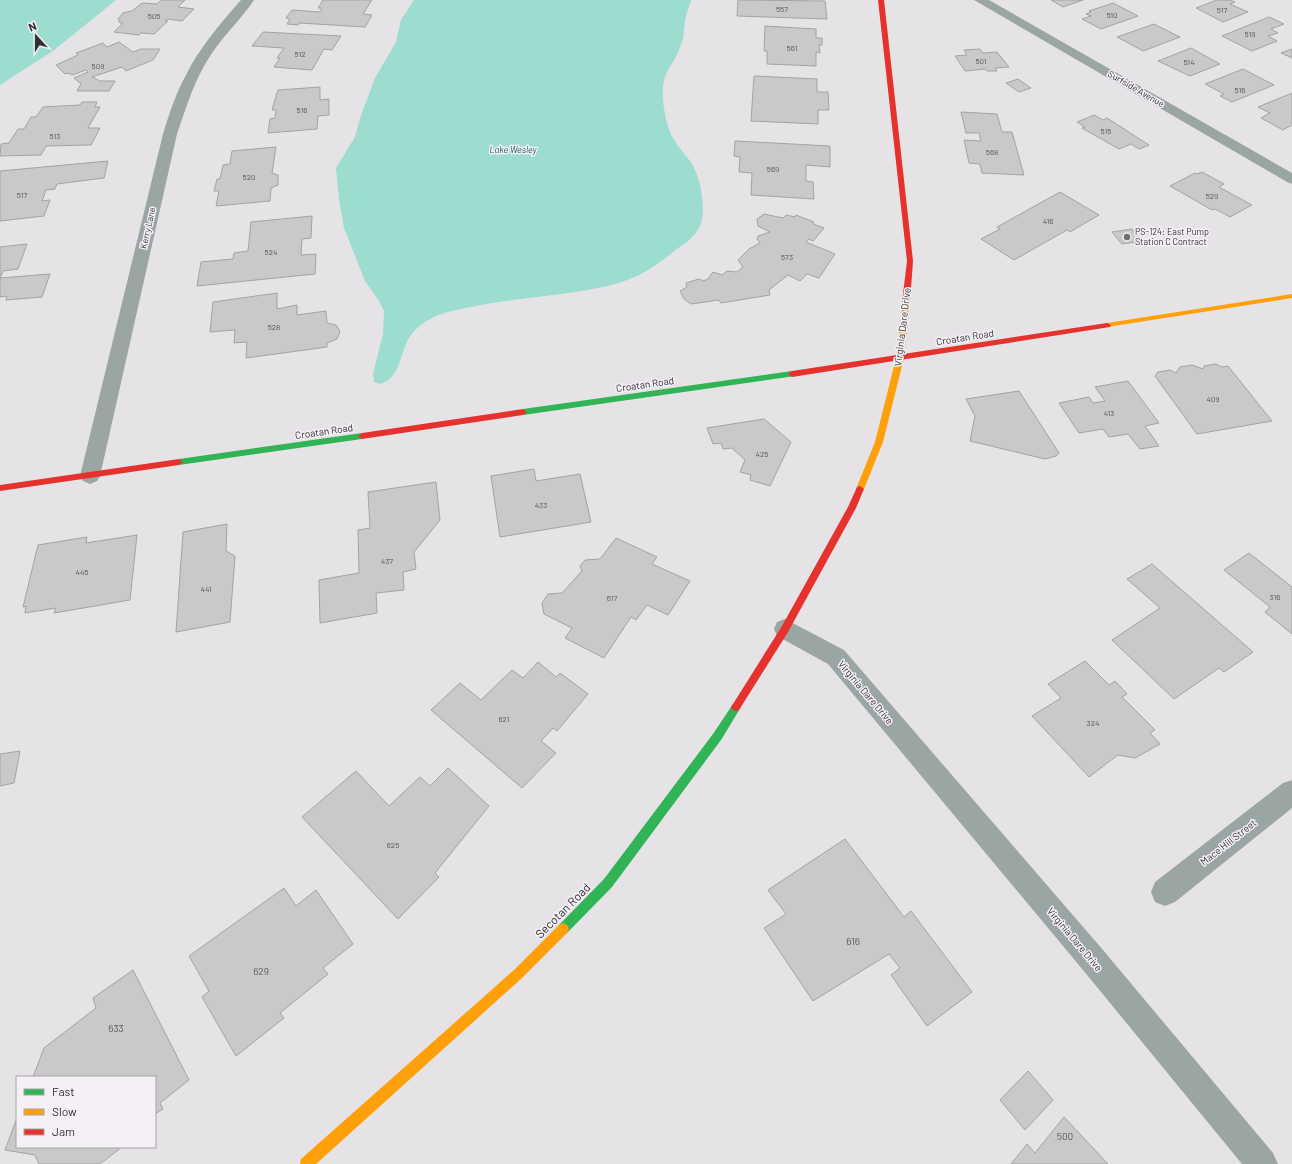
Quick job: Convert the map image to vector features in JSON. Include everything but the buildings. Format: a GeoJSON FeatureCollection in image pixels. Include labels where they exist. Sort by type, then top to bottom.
{"type":"FeatureCollection","features":[{"type":"Feature","properties":{"kind":"street","name":"Kerry Lane"},"geometry":{"type":"LineString","coordinates":[[90,476],[170,134],[187,87],[202,61],[226,25],[248,0]]}},
{"type":"Feature","properties":{"kind":"street","name":"Virginia Dare Drive"},"geometry":{"type":"LineString","coordinates":[[881,0],[910,261],[900,358],[879,442],[852,508],[785,629],[836,657],[1093,960],[1262,1164]]}},
{"type":"Feature","properties":{"kind":"street","name":"Surfside Avenue"},"geometry":{"type":"LineString","coordinates":[[980,0],[1292,179]]}},
{"type":"Feature","properties":{"kind":"street","name":"Croatan Road"},"geometry":{"type":"LineString","coordinates":[[0,488],[900,358],[1292,296]]}},
{"type":"Feature","properties":{"kind":"street","name":"Secotan Road"},"geometry":{"type":"LineString","coordinates":[[306,1164],[518,974],[608,883],[717,737],[785,629]]}},
{"type":"Feature","properties":{"kind":"street","name":"Mace Hill Street"},"geometry":{"type":"LineString","coordinates":[[1165,892],[1292,792]]}},
{"type":"Feature","properties":{"kind":"water"},"geometry":{"type":"Polygon","coordinates":[[[0,0],[116,0],[53,51],[0,85],[0,0]]]}},
{"type":"Feature","properties":{"kind":"water","name":"Lake Wesley"},"geometry":{"type":"Polygon","coordinates":[[[414,0],[691,0],[685,18],[682,42],[678,53],[665,76],[663,100],[670,132],[676,143],[694,167],[697,174],[701,189],[703,212],[699,228],[696,233],[685,243],[647,271],[622,282],[582,291],[468,307],[431,318],[419,327],[409,338],[398,367],[392,377],[381,384],[374,382],[373,374],[383,334],[384,311],[365,281],[344,228],[339,200],[336,168],[355,137],[361,115],[375,78],[396,42],[401,20],[414,0]]]}},
{"type":"Feature","properties":{"kind":"traffic: fast"},"geometry":{"type":"LineString","coordinates":[[523,412],[792,374]]}},
{"type":"Feature","properties":{"kind":"traffic: fast"},"geometry":{"type":"LineString","coordinates":[[179,462],[362,436]]}},
{"type":"Feature","properties":{"kind":"traffic: fast"},"geometry":{"type":"LineString","coordinates":[[563,929],[608,883],[717,737],[736,707]]}},
{"type":"Feature","properties":{"kind":"traffic: slow"},"geometry":{"type":"LineString","coordinates":[[1107,325],[1292,296]]}},
{"type":"Feature","properties":{"kind":"traffic: slow"},"geometry":{"type":"LineString","coordinates":[[860,489],[879,442],[900,358],[906,302]]}},
{"type":"Feature","properties":{"kind":"traffic: slow"},"geometry":{"type":"LineString","coordinates":[[306,1164],[518,974],[563,929]]}},
{"type":"Feature","properties":{"kind":"traffic: jam"},"geometry":{"type":"LineString","coordinates":[[881,0],[910,261],[906,302]]}},
{"type":"Feature","properties":{"kind":"traffic: jam"},"geometry":{"type":"LineString","coordinates":[[792,374],[1107,325]]}},
{"type":"Feature","properties":{"kind":"traffic: jam"},"geometry":{"type":"LineString","coordinates":[[362,436],[523,412]]}},
{"type":"Feature","properties":{"kind":"traffic: jam"},"geometry":{"type":"LineString","coordinates":[[0,488],[179,462]]}},
{"type":"Feature","properties":{"kind":"traffic: jam"},"geometry":{"type":"LineString","coordinates":[[736,707],[785,629],[852,508],[860,489]]}},
{"type":"Feature","properties":{"kind":"place","name":"PS-124: East Pump Station C Contract"},"geometry":{"type":"Point","coordinates":[1127,237]}}]}
